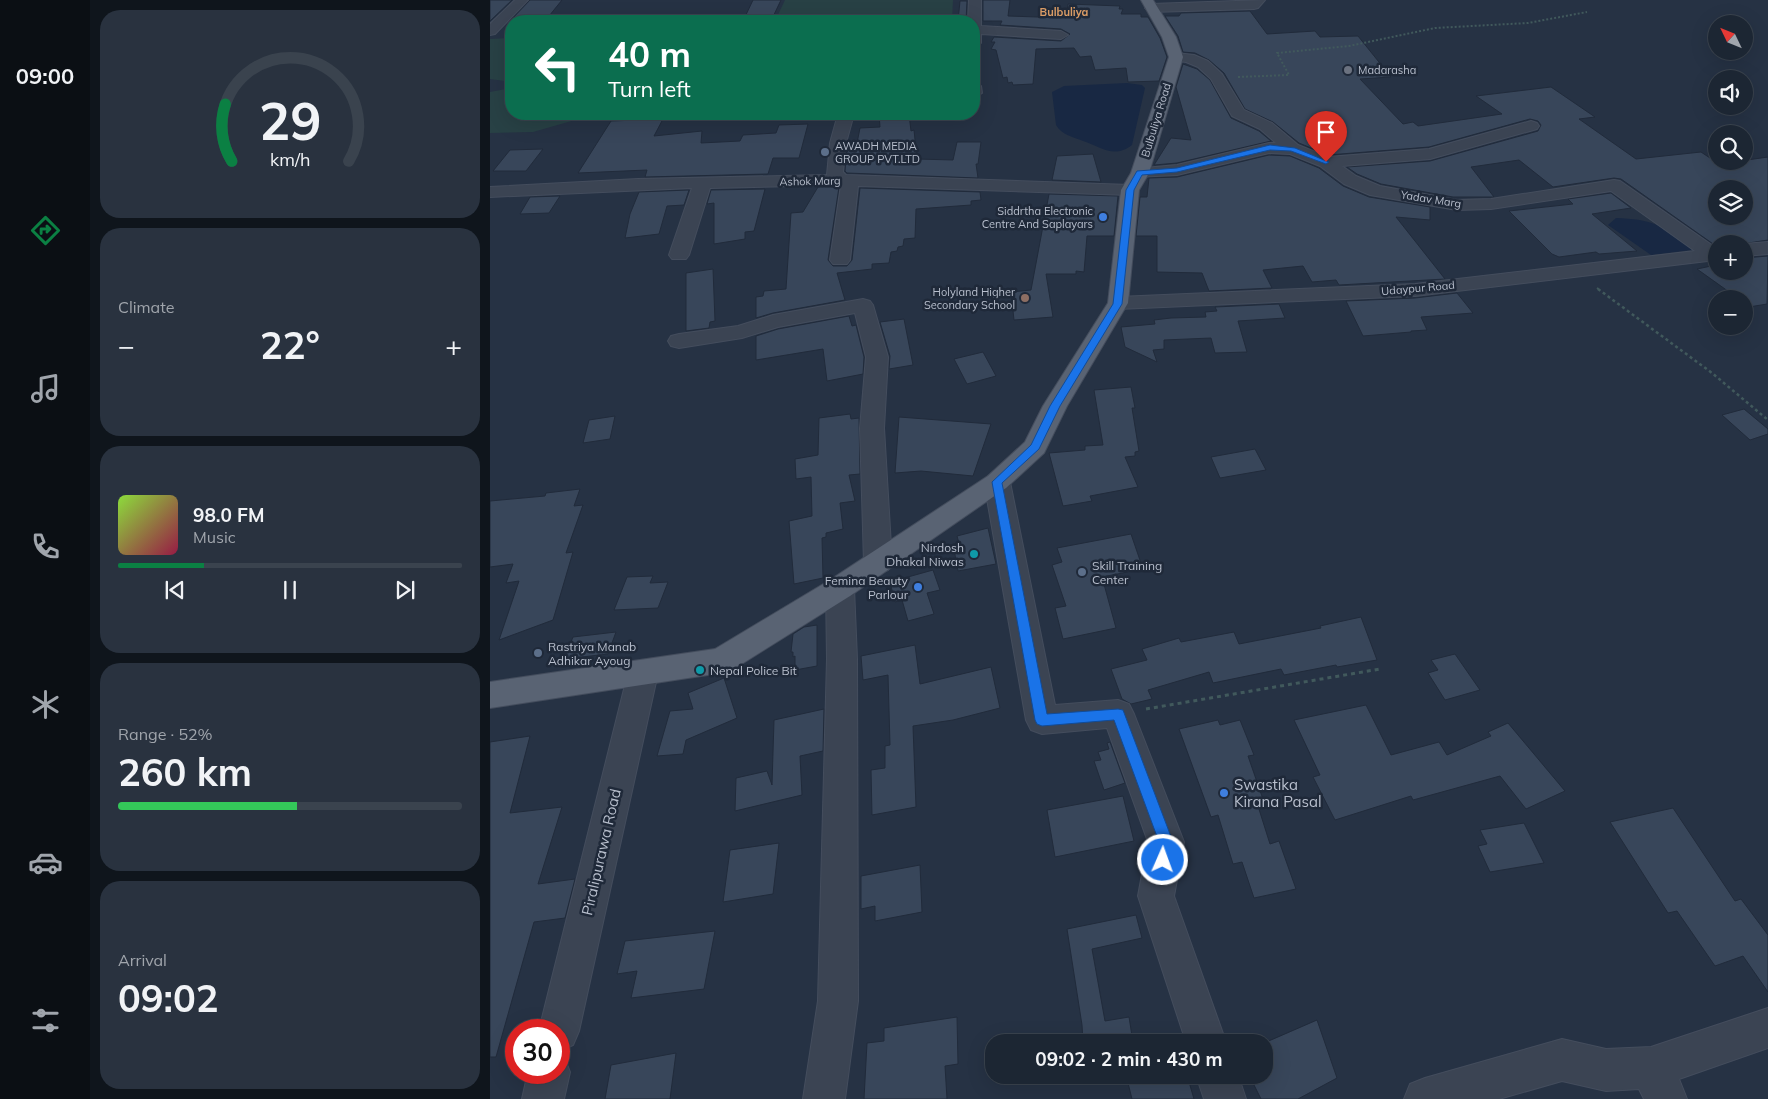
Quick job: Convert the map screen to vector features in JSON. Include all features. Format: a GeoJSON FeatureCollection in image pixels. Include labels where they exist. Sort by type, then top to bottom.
{"type":"FeatureCollection","features":[{"type":"Feature","properties":{"kind":"main road"},"geometry":{"type":"LineString","coordinates":[[1149,4],[1169,37],[1176,56]]}},
{"type":"Feature","properties":{"kind":"main road","name":"Bulbuliya Road"},"geometry":{"type":"LineString","coordinates":[[1118,304],[1130,190],[1140,173],[1176,56]]}},
{"type":"Feature","properties":{"kind":"main road"},"geometry":{"type":"LineString","coordinates":[[490,695],[721,661],[840,588],[997,482],[1035,447],[1055,406],[1118,304]]}},
{"type":"Feature","properties":{"kind":"street"},"geometry":{"type":"LineString","coordinates":[[507,15],[522,0]]}},
{"type":"Feature","properties":{"kind":"street"},"geometry":{"type":"LineString","coordinates":[[975,0],[975,15]]}},
{"type":"Feature","properties":{"kind":"street"},"geometry":{"type":"LineString","coordinates":[[1149,4],[1254,5],[1259,0]]}},
{"type":"Feature","properties":{"kind":"street"},"geometry":{"type":"LineString","coordinates":[[490,31],[505,16]]}},
{"type":"Feature","properties":{"kind":"street"},"geometry":{"type":"LineString","coordinates":[[490,35],[504,35]]}},
{"type":"Feature","properties":{"kind":"street"},"geometry":{"type":"LineString","coordinates":[[980,36],[1061,35]]}},
{"type":"Feature","properties":{"kind":"street"},"geometry":{"type":"LineString","coordinates":[[1176,56],[1190,58],[1203,64],[1217,78],[1238,112],[1266,126],[1292,150]]}},
{"type":"Feature","properties":{"kind":"street"},"geometry":{"type":"LineString","coordinates":[[840,260],[845,180],[834,173],[838,143],[844,120]]}},
{"type":"Feature","properties":{"kind":"street"},"geometry":{"type":"LineString","coordinates":[[1326,162],[1430,154],[1531,126]]}},
{"type":"Feature","properties":{"kind":"street","name":"Yadav Marg"},"geometry":{"type":"LineString","coordinates":[[1140,173],[1177,170],[1270,148],[1292,150],[1326,162],[1350,180],[1376,191],[1457,205],[1491,204],[1614,185],[1708,250]]}},
{"type":"Feature","properties":{"kind":"street","name":"Ashok Marg"},"geometry":{"type":"LineString","coordinates":[[490,192],[703,183],[845,180],[1130,190]]}},
{"type":"Feature","properties":{"kind":"street"},"geometry":{"type":"LineString","coordinates":[[679,255],[703,183]]}},
{"type":"Feature","properties":{"kind":"street"},"geometry":{"type":"LineString","coordinates":[[1753,249],[1768,248]]}},
{"type":"Feature","properties":{"kind":"street","name":"Udaypur Road"},"geometry":{"type":"LineString","coordinates":[[1118,304],[1415,290],[1708,255]]}},
{"type":"Feature","properties":{"kind":"street"},"geometry":{"type":"LineString","coordinates":[[679,341],[742,332],[772,321],[862,305],[877,357],[872,428],[878,563]]}},
{"type":"Feature","properties":{"kind":"street"},"geometry":{"type":"LineString","coordinates":[[997,482],[1042,720],[1118,714],[1166,842],[1156,896],[1203,1034]]}},
{"type":"Feature","properties":{"kind":"street"},"geometry":{"type":"LineString","coordinates":[[824,1099],[838,1001],[842,660],[840,588]]}},
{"type":"Feature","properties":{"kind":"street","name":"Piralipurawa Road"},"geometry":{"type":"LineString","coordinates":[[562,1019],[643,673]]}},
{"type":"Feature","properties":{"kind":"street"},"geometry":{"type":"LineString","coordinates":[[1425,1099],[1562,1060],[1658,1084],[1768,1028]]}},
{"type":"Feature","properties":{"kind":"street"},"geometry":{"type":"LineString","coordinates":[[543,1099],[546,1084]]}},
{"type":"Feature","properties":{"kind":"street"},"geometry":{"type":"LineString","coordinates":[[1220,1084],[1226,1099]]}},
{"type":"Feature","properties":{"kind":"path"},"geometry":{"type":"LineString","coordinates":[[1217,78],[1289,75],[1277,53],[1349,46],[1435,28],[1528,23],[1587,12]]}},
{"type":"Feature","properties":{"kind":"path"},"geometry":{"type":"LineString","coordinates":[[1574,272],[1712,373],[1768,420]]}},
{"type":"Feature","properties":{"kind":"path"},"geometry":{"type":"LineString","coordinates":[[1118,714],[1380,668]]}},
{"type":"Feature","properties":{"kind":"green space"},"geometry":{"type":"Polygon","coordinates":[[[785,0],[953,0],[952,15],[778,15],[785,0]]]}},
{"type":"Feature","properties":{"kind":"green space"},"geometry":{"type":"Polygon","coordinates":[[[505,38],[505,81],[490,79],[490,39],[505,38]]]}},
{"type":"Feature","properties":{"kind":"green space"},"geometry":{"type":"Polygon","coordinates":[[[505,89],[505,120],[575,120],[533,132],[490,133],[490,92],[505,89]]]}},
{"type":"Feature","properties":{"kind":"water"},"geometry":{"type":"Polygon","coordinates":[[[1127,83],[1142,85],[1145,88],[1132,145],[1119,151],[1102,149],[1068,135],[1056,125],[1052,92],[1064,86],[1127,83]]]}},
{"type":"Feature","properties":{"kind":"water"},"geometry":{"type":"Polygon","coordinates":[[[1616,218],[1656,224],[1690,246],[1691,250],[1651,255],[1608,225],[1616,218]]]}},
{"type":"Feature","properties":{"kind":"building"},"geometry":{"type":"Polygon","coordinates":[[[490,0],[512,0],[490,21],[490,0]]]}},
{"type":"Feature","properties":{"kind":"building"},"geometry":{"type":"Polygon","coordinates":[[[530,0],[562,0],[550,15],[516,15],[530,0]]]}},
{"type":"Feature","properties":{"kind":"building"},"geometry":{"type":"Polygon","coordinates":[[[753,0],[781,0],[774,15],[746,15],[753,0]]]}},
{"type":"Feature","properties":{"kind":"building"},"geometry":{"type":"Polygon","coordinates":[[[983,0],[1010,0],[1008,16],[1066,18],[1068,4],[1120,6],[1119,9],[1123,9],[1121,14],[1141,14],[1141,17],[1148,17],[1160,38],[1167,57],[1159,81],[1128,82],[1126,68],[1095,70],[1091,56],[1080,57],[1074,48],[1036,49],[1033,84],[1013,85],[1012,82],[1008,83],[1007,77],[1003,78],[996,50],[991,49],[995,42],[991,42],[994,37],[1061,41],[1070,34],[1061,29],[1000,25],[1002,21],[983,21],[983,0]]]}},
{"type":"Feature","properties":{"kind":"building"},"geometry":{"type":"Polygon","coordinates":[[[960,1],[967,1],[966,15],[959,15],[960,1]]]}},
{"type":"Feature","properties":{"kind":"building"},"geometry":{"type":"Polygon","coordinates":[[[1250,11],[1267,34],[1315,31],[1320,37],[1358,36],[1391,77],[1360,79],[1403,124],[1413,122],[1418,126],[1502,114],[1476,96],[1551,87],[1595,117],[1579,119],[1636,159],[1701,152],[1708,157],[1708,170],[1753,170],[1753,159],[1768,157],[1768,240],[1753,242],[1753,235],[1708,235],[1708,240],[1621,179],[1614,178],[1553,187],[1519,160],[1471,167],[1494,197],[1453,197],[1381,184],[1357,174],[1347,167],[1430,161],[1538,131],[1541,125],[1538,121],[1530,119],[1429,147],[1328,155],[1299,143],[1273,122],[1245,109],[1224,73],[1209,60],[1195,53],[1183,52],[1178,36],[1165,16],[1179,16],[1181,13],[1250,11]]]}},
{"type":"Feature","properties":{"kind":"building"},"geometry":{"type":"Polygon","coordinates":[[[1183,64],[1197,69],[1210,80],[1231,118],[1259,131],[1271,141],[1177,163],[1154,165],[1171,138],[1191,140],[1176,87],[1183,64]]]}},
{"type":"Feature","properties":{"kind":"building"},"geometry":{"type":"Polygon","coordinates":[[[662,120],[654,136],[702,131],[701,143],[740,141],[743,135],[776,133],[779,125],[808,124],[799,158],[773,158],[768,174],[645,177],[647,170],[578,173],[611,121],[662,120]]]}},
{"type":"Feature","properties":{"kind":"building"},"geometry":{"type":"Polygon","coordinates":[[[879,120],[910,120],[911,131],[914,130],[917,159],[953,160],[957,142],[981,142],[978,164],[976,164],[978,178],[847,173],[845,171],[847,148],[856,148],[860,128],[880,127],[879,120]]]}},
{"type":"Feature","properties":{"kind":"building"},"geometry":{"type":"Polygon","coordinates":[[[543,149],[526,171],[493,171],[510,150],[543,149]]]}},
{"type":"Feature","properties":{"kind":"building"},"geometry":{"type":"Polygon","coordinates":[[[1093,154],[1101,182],[1052,180],[1057,156],[1093,154]]]}},
{"type":"Feature","properties":{"kind":"building"},"geometry":{"type":"Polygon","coordinates":[[[1269,155],[1290,156],[1319,168],[1343,186],[1369,197],[1430,207],[1430,220],[1396,217],[1445,279],[1339,285],[1336,280],[1312,282],[1303,266],[1263,270],[1272,288],[1209,291],[1202,273],[1157,272],[1157,236],[1136,236],[1140,197],[1147,197],[1149,178],[1177,177],[1269,155]]]}},
{"type":"Feature","properties":{"kind":"building"},"geometry":{"type":"Polygon","coordinates":[[[818,187],[839,187],[828,260],[833,266],[847,266],[852,260],[860,188],[980,192],[981,200],[971,201],[971,205],[916,209],[915,238],[904,239],[903,246],[898,247],[897,251],[891,252],[889,263],[872,264],[872,269],[837,273],[845,300],[773,313],[756,318],[756,297],[763,296],[764,291],[786,289],[791,213],[803,212],[818,187]]]}},
{"type":"Feature","properties":{"kind":"building"},"geometry":{"type":"Polygon","coordinates":[[[765,189],[754,231],[745,232],[745,239],[714,244],[714,203],[707,204],[711,190],[765,189]]]}},
{"type":"Feature","properties":{"kind":"building"},"geometry":{"type":"Polygon","coordinates":[[[689,190],[684,205],[667,206],[659,234],[625,238],[630,214],[639,192],[689,190]]]}},
{"type":"Feature","properties":{"kind":"building"},"geometry":{"type":"Polygon","coordinates":[[[1611,193],[1631,208],[1592,214],[1637,251],[1599,254],[1596,252],[1559,257],[1552,254],[1509,211],[1573,204],[1568,199],[1611,193]]]}},
{"type":"Feature","properties":{"kind":"building"},"geometry":{"type":"Polygon","coordinates":[[[1049,194],[1118,196],[1114,236],[1087,236],[1084,272],[1076,271],[1076,274],[1046,274],[1053,317],[1014,320],[1011,292],[1031,290],[1049,194]]]}},
{"type":"Feature","properties":{"kind":"building"},"geometry":{"type":"Polygon","coordinates":[[[560,196],[549,213],[520,214],[530,197],[560,196]]]}},
{"type":"Feature","properties":{"kind":"building"},"geometry":{"type":"Polygon","coordinates":[[[1768,256],[1767,304],[1753,306],[1753,290],[1726,290],[1712,280],[1753,280],[1753,257],[1768,256]]]}},
{"type":"Feature","properties":{"kind":"building"},"geometry":{"type":"Polygon","coordinates":[[[1708,267],[1708,277],[1697,269],[1708,267]]]}},
{"type":"Feature","properties":{"kind":"building"},"geometry":{"type":"Polygon","coordinates":[[[713,269],[715,321],[710,322],[709,328],[686,331],[686,273],[713,269]]]}},
{"type":"Feature","properties":{"kind":"building"},"geometry":{"type":"Polygon","coordinates":[[[1457,293],[1473,313],[1421,317],[1427,330],[1363,336],[1346,301],[1415,298],[1457,293]]]}},
{"type":"Feature","properties":{"kind":"building"},"geometry":{"type":"Polygon","coordinates":[[[1279,304],[1285,318],[1238,321],[1247,352],[1215,353],[1211,338],[1164,340],[1164,349],[1153,350],[1157,362],[1125,347],[1121,327],[1155,324],[1154,320],[1171,318],[1206,317],[1205,312],[1217,311],[1215,307],[1279,304]]]}},
{"type":"Feature","properties":{"kind":"building"},"geometry":{"type":"Polygon","coordinates":[[[849,316],[852,326],[856,325],[864,357],[863,374],[827,381],[823,349],[756,360],[756,336],[778,329],[849,316]]]}},
{"type":"Feature","properties":{"kind":"building"},"geometry":{"type":"Polygon","coordinates":[[[904,319],[913,365],[889,369],[890,356],[880,322],[904,319]]]}},
{"type":"Feature","properties":{"kind":"building"},"geometry":{"type":"Polygon","coordinates":[[[983,352],[996,376],[967,384],[954,359],[983,352]]]}},
{"type":"Feature","properties":{"kind":"building"},"geometry":{"type":"Polygon","coordinates":[[[1131,387],[1135,408],[1132,408],[1139,451],[1135,452],[1135,456],[1125,457],[1138,487],[1090,496],[1092,501],[1063,506],[1049,453],[1085,450],[1085,446],[1103,445],[1094,390],[1131,387]]]}},
{"type":"Feature","properties":{"kind":"building"},"geometry":{"type":"Polygon","coordinates":[[[1744,409],[1768,429],[1768,434],[1750,440],[1722,415],[1744,409]]]}},
{"type":"Feature","properties":{"kind":"building"},"geometry":{"type":"Polygon","coordinates":[[[850,414],[851,419],[859,418],[860,474],[849,475],[855,501],[840,503],[843,529],[826,533],[826,537],[822,538],[823,578],[794,584],[789,521],[812,516],[811,477],[796,479],[795,459],[818,455],[819,418],[850,414]]]}},
{"type":"Feature","properties":{"kind":"building"},"geometry":{"type":"Polygon","coordinates":[[[615,416],[610,439],[583,443],[589,420],[615,416]]]}},
{"type":"Feature","properties":{"kind":"building"},"geometry":{"type":"Polygon","coordinates":[[[899,417],[991,424],[973,476],[921,471],[895,473],[899,417]]]}},
{"type":"Feature","properties":{"kind":"building"},"geometry":{"type":"Polygon","coordinates":[[[1255,449],[1266,470],[1220,478],[1211,457],[1255,449]]]}},
{"type":"Feature","properties":{"kind":"building"},"geometry":{"type":"Polygon","coordinates":[[[580,489],[574,506],[583,505],[566,553],[573,552],[553,620],[499,640],[519,581],[506,583],[513,564],[490,567],[490,501],[545,496],[546,493],[580,489]]]}},
{"type":"Feature","properties":{"kind":"building","name":"Nirdosh Dhakal Niwas"},"geometry":{"type":"Polygon","coordinates":[[[988,528],[996,564],[958,571],[953,544],[959,543],[957,536],[988,528]]]}},
{"type":"Feature","properties":{"kind":"building"},"geometry":{"type":"Polygon","coordinates":[[[1131,534],[1143,569],[1102,577],[1116,628],[1063,639],[1055,608],[1066,606],[1052,565],[1062,562],[1057,548],[1131,534]]]}},
{"type":"Feature","properties":{"kind":"building"},"geometry":{"type":"Polygon","coordinates":[[[933,570],[940,590],[927,593],[934,614],[908,621],[902,600],[895,602],[890,582],[933,570]]]}},
{"type":"Feature","properties":{"kind":"building"},"geometry":{"type":"Polygon","coordinates":[[[653,576],[650,583],[668,582],[658,608],[614,610],[627,577],[653,576]]]}},
{"type":"Feature","properties":{"kind":"building"},"geometry":{"type":"Polygon","coordinates":[[[1361,617],[1377,660],[1337,667],[1336,665],[1284,675],[1281,669],[1213,683],[1209,672],[1148,690],[1152,699],[1131,704],[1122,699],[1111,669],[1147,660],[1142,649],[1179,638],[1181,642],[1234,632],[1239,644],[1321,628],[1320,626],[1361,617]]]}},
{"type":"Feature","properties":{"kind":"building"},"geometry":{"type":"Polygon","coordinates":[[[817,625],[817,666],[795,670],[795,656],[793,657],[793,652],[791,652],[793,634],[804,627],[817,625]]]}},
{"type":"Feature","properties":{"kind":"building"},"geometry":{"type":"Polygon","coordinates":[[[616,632],[608,654],[564,659],[573,637],[616,632]]]}},
{"type":"Feature","properties":{"kind":"building"},"geometry":{"type":"Polygon","coordinates":[[[915,645],[920,684],[991,667],[1000,708],[953,720],[913,726],[916,807],[872,815],[871,770],[885,768],[885,746],[890,745],[888,675],[863,680],[861,656],[915,645]]]}},
{"type":"Feature","properties":{"kind":"building"},"geometry":{"type":"Polygon","coordinates":[[[1455,654],[1480,690],[1445,700],[1428,673],[1438,670],[1431,660],[1455,654]]]}},
{"type":"Feature","properties":{"kind":"building"},"geometry":{"type":"Polygon","coordinates":[[[724,678],[737,718],[686,740],[683,754],[657,756],[670,711],[693,709],[688,693],[724,678]]]}},
{"type":"Feature","properties":{"kind":"building"},"geometry":{"type":"Polygon","coordinates":[[[1366,705],[1391,755],[1439,742],[1447,755],[1491,736],[1488,732],[1508,723],[1565,791],[1526,809],[1500,776],[1413,800],[1411,796],[1335,820],[1313,777],[1320,775],[1294,720],[1366,705]]]}},
{"type":"Feature","properties":{"kind":"building"},"geometry":{"type":"Polygon","coordinates":[[[824,709],[823,751],[800,756],[802,795],[735,811],[736,778],[767,771],[772,785],[774,720],[824,709]]]}},
{"type":"Feature","properties":{"kind":"building"},"geometry":{"type":"Polygon","coordinates":[[[1218,720],[1220,725],[1240,720],[1254,755],[1248,756],[1265,805],[1258,806],[1270,844],[1279,841],[1296,889],[1254,898],[1242,862],[1233,864],[1218,815],[1211,817],[1179,729],[1218,720]]]}},
{"type":"Feature","properties":{"kind":"building"},"geometry":{"type":"Polygon","coordinates":[[[530,736],[510,813],[562,807],[538,884],[575,879],[565,918],[534,922],[507,1019],[505,1019],[496,1057],[490,1057],[490,742],[530,736]]]}},
{"type":"Feature","properties":{"kind":"building"},"geometry":{"type":"Polygon","coordinates":[[[1110,742],[1125,783],[1104,790],[1094,761],[1101,760],[1098,752],[1109,749],[1107,743],[1110,742]]]}},
{"type":"Feature","properties":{"kind":"building"},"geometry":{"type":"Polygon","coordinates":[[[1123,796],[1134,841],[1055,857],[1047,810],[1123,796]]]}},
{"type":"Feature","properties":{"kind":"building"},"geometry":{"type":"Polygon","coordinates":[[[1673,808],[1735,901],[1741,899],[1768,935],[1768,992],[1743,956],[1715,966],[1677,911],[1668,913],[1610,822],[1673,808]]]}},
{"type":"Feature","properties":{"kind":"building"},"geometry":{"type":"Polygon","coordinates":[[[1524,823],[1544,863],[1490,872],[1478,846],[1487,844],[1480,830],[1524,823]]]}},
{"type":"Feature","properties":{"kind":"building"},"geometry":{"type":"Polygon","coordinates":[[[779,843],[773,894],[723,902],[730,850],[779,843]]]}},
{"type":"Feature","properties":{"kind":"building"},"geometry":{"type":"Polygon","coordinates":[[[920,865],[922,912],[875,921],[875,906],[861,909],[861,876],[920,865]]]}},
{"type":"Feature","properties":{"kind":"building"},"geometry":{"type":"Polygon","coordinates":[[[1136,915],[1142,938],[1092,949],[1105,1021],[1129,1017],[1132,1034],[1083,1034],[1067,929],[1136,915]]]}},
{"type":"Feature","properties":{"kind":"building"},"geometry":{"type":"Polygon","coordinates":[[[715,931],[704,989],[631,998],[637,971],[617,974],[625,941],[715,931]]]}},
{"type":"Feature","properties":{"kind":"building"},"geometry":{"type":"Polygon","coordinates":[[[957,1017],[958,1064],[945,1066],[947,1099],[864,1099],[867,1043],[884,1041],[884,1028],[957,1017]]]}},
{"type":"Feature","properties":{"kind":"building"},"geometry":{"type":"Polygon","coordinates":[[[1317,1020],[1337,1078],[1298,1099],[1261,1099],[1254,1084],[1273,1084],[1273,1039],[1317,1020]]]}},
{"type":"Feature","properties":{"kind":"building"},"geometry":{"type":"Polygon","coordinates":[[[676,1053],[670,1099],[605,1099],[611,1065],[676,1053]]]}},
{"type":"Feature","properties":{"kind":"building"},"geometry":{"type":"Polygon","coordinates":[[[1128,1084],[1190,1084],[1194,1099],[1132,1099],[1128,1084]]]}},
{"type":"Feature","properties":{"kind":"place","name":"Madarasha"},"geometry":{"type":"Point","coordinates":[1348,70]}},
{"type":"Feature","properties":{"kind":"place","name":"AWADH MEDIA GROUP PVT.LTD"},"geometry":{"type":"Point","coordinates":[825,152]}},
{"type":"Feature","properties":{"kind":"place","name":"Siddrtha Electronic Centre And Saplayars"},"geometry":{"type":"Point","coordinates":[1103,217]}},
{"type":"Feature","properties":{"kind":"place","name":"Holyland Higher Secondary School"},"geometry":{"type":"Point","coordinates":[1025,298]}},
{"type":"Feature","properties":{"kind":"place","name":"Nirdosh Dhakal Niwas"},"geometry":{"type":"Point","coordinates":[974,554]}},
{"type":"Feature","properties":{"kind":"place","name":"Skill Training Center"},"geometry":{"type":"Point","coordinates":[1082,572]}},
{"type":"Feature","properties":{"kind":"place","name":"Femina Beauty Parlour"},"geometry":{"type":"Point","coordinates":[918,587]}},
{"type":"Feature","properties":{"kind":"place","name":"Rastriya Manab Adhikar Ayoug"},"geometry":{"type":"Point","coordinates":[538,653]}},
{"type":"Feature","properties":{"kind":"place","name":"Nepal Police Bit"},"geometry":{"type":"Point","coordinates":[700,670]}},
{"type":"Feature","properties":{"kind":"place","name":"Swastika Kirana Pasal"},"geometry":{"type":"Point","coordinates":[1224,793]}},
{"type":"Feature","properties":{"kind":"district","name":"Bulbuliya"},"geometry":{"type":"Point","coordinates":[1064,12]}},
{"type":"Feature","properties":{"kind":"route"},"geometry":{"type":"LineString","coordinates":[[1163,860],[1166,842],[1118,714],[1042,720],[997,482],[1035,447],[1055,406],[1118,304],[1130,190],[1140,173],[1177,170],[1270,148],[1292,150],[1326,162]]}}]}
